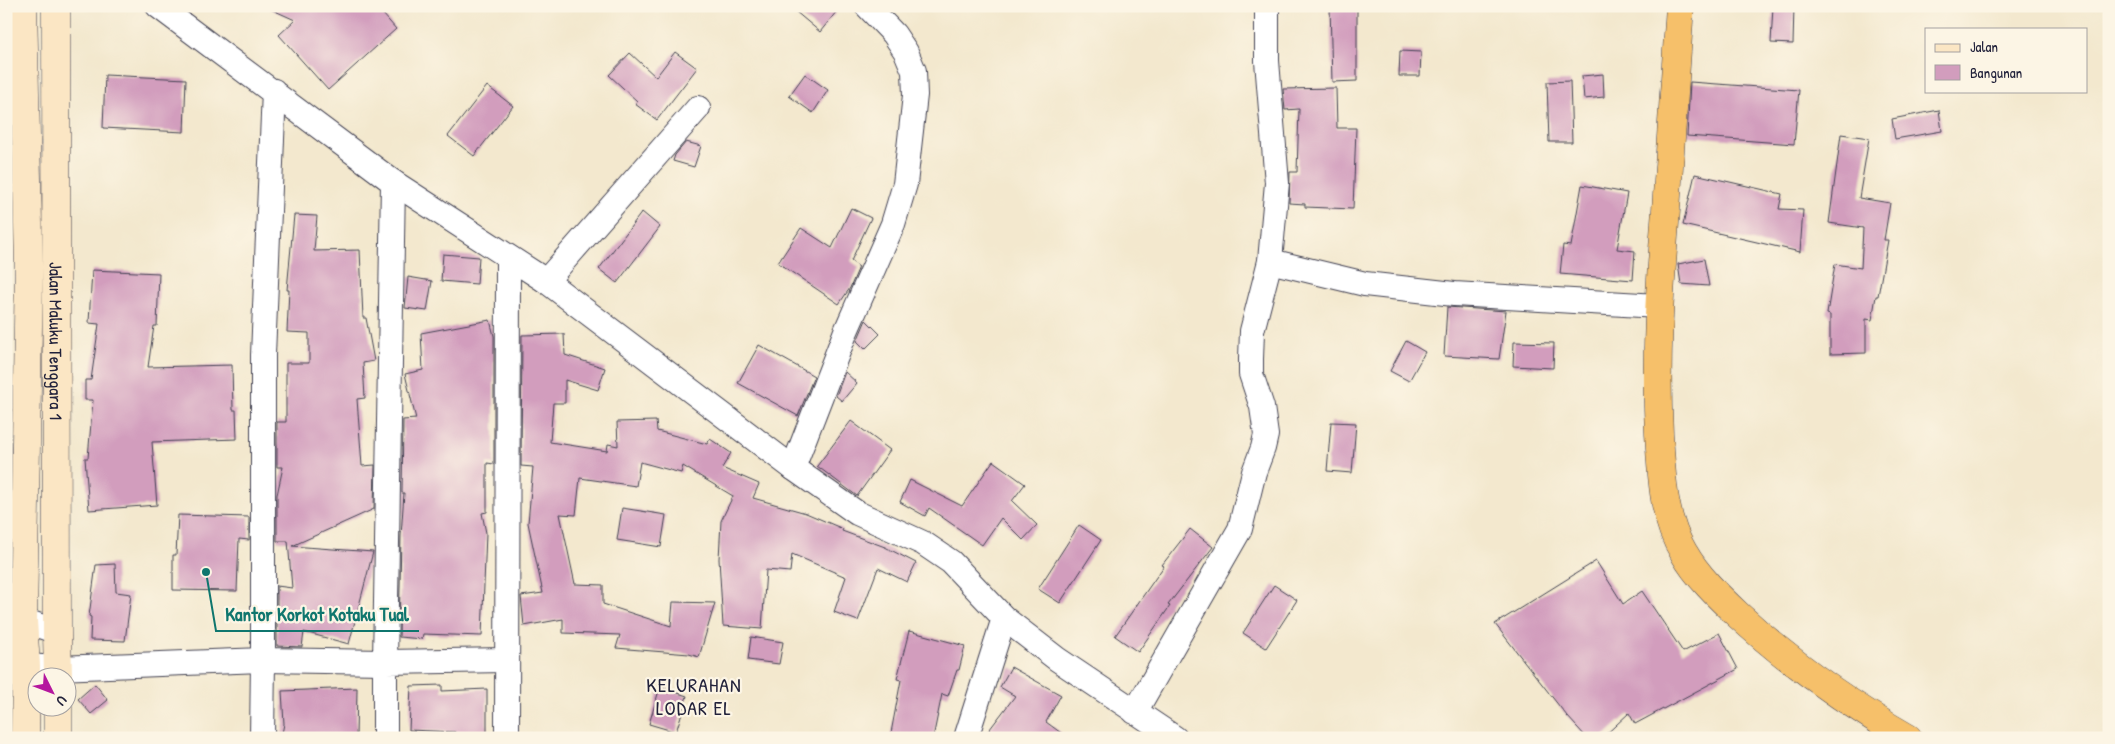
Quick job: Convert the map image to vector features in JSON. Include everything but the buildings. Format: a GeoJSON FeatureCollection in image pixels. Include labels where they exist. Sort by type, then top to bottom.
{"type":"FeatureCollection","features":[{"type":"Feature","properties":{"kind":"highway"},"geometry":{"type":"LineString","coordinates":[[1680,6],[1658,306],[1656,380],[1662,473],[1667,515],[1684,554],[1711,589],[1752,627],[1803,670],[1842,698],[1908,738]]}},
{"type":"Feature","properties":{"kind":"main road","name":"Jalan Maluku Tenggara 1"},"geometry":{"type":"LineString","coordinates":[[23,6],[29,267],[15,618],[26,666],[25,738]]}},
{"type":"Feature","properties":{"kind":"main road","name":"Jalan Maluku Tenggara 1"},"geometry":{"type":"LineString","coordinates":[[56,6],[56,632],[58,666]]}},
{"type":"Feature","properties":{"kind":"main road"},"geometry":{"type":"LineString","coordinates":[[58,716],[58,738]]}},
{"type":"Feature","properties":{"kind":"street"},"geometry":{"type":"LineString","coordinates":[[158,6],[274,91],[393,182],[546,281],[793,468],[857,513],[923,543],[951,562],[1004,618],[1057,659],[1175,738]]}},
{"type":"Feature","properties":{"kind":"street"},"geometry":{"type":"LineString","coordinates":[[793,468],[846,331],[893,224],[905,184],[915,95],[914,71],[906,52],[894,34],[867,6]]}},
{"type":"Feature","properties":{"kind":"street"},"geometry":{"type":"LineString","coordinates":[[1135,712],[1240,529],[1254,472],[1264,448],[1266,435],[1262,407],[1251,374],[1251,359],[1254,323],[1270,261],[1278,183],[1268,61],[1267,6]]}},
{"type":"Feature","properties":{"kind":"street"},"geometry":{"type":"LineString","coordinates":[[262,738],[263,355],[274,91]]}},
{"type":"Feature","properties":{"kind":"street"},"geometry":{"type":"LineString","coordinates":[[546,281],[698,108]]}},
{"type":"Feature","properties":{"kind":"street"},"geometry":{"type":"LineString","coordinates":[[385,738],[393,182]]}},
{"type":"Feature","properties":{"kind":"street"},"geometry":{"type":"LineString","coordinates":[[507,738],[508,257]]}},
{"type":"Feature","properties":{"kind":"street"},"geometry":{"type":"LineString","coordinates":[[1270,261],[1365,284],[1454,294],[1658,306]]}},
{"type":"Feature","properties":{"kind":"street"},"geometry":{"type":"LineString","coordinates":[[15,618],[56,632]]}},
{"type":"Feature","properties":{"kind":"street"},"geometry":{"type":"LineString","coordinates":[[966,738],[1004,618]]}},
{"type":"Feature","properties":{"kind":"street"},"geometry":{"type":"LineString","coordinates":[[78,671],[263,660],[386,662],[507,660]]}},
{"type":"Feature","properties":{"kind":"place","name":"Kantor Korkot Kotaku Tual"},"geometry":{"type":"Point","coordinates":[206,572]}},
{"type":"Feature","properties":{"kind":"district","name":"KELURAHAN LODAR EL"},"geometry":{"type":"Point","coordinates":[694,696]}}]}
